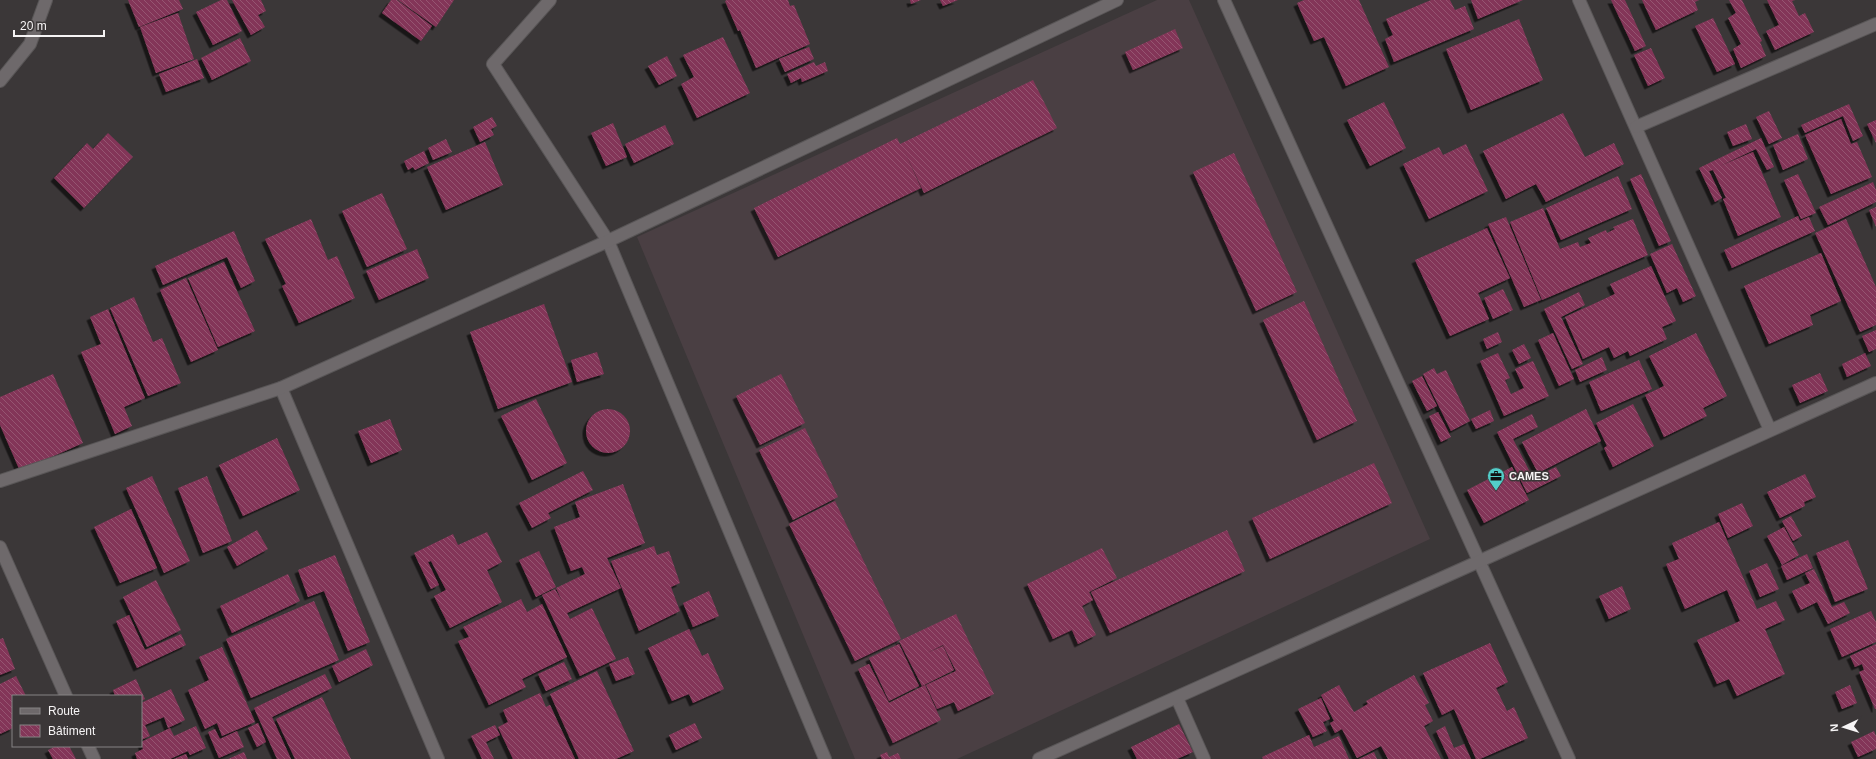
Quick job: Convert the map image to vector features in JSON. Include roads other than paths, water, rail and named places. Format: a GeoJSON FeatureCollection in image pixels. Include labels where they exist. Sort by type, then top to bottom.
{"type":"FeatureCollection","features":[{"type":"Feature","properties":{"kind":"street"},"geometry":{"type":"LineString","coordinates":[[0,80],[30,44],[46,0]]}},
{"type":"Feature","properties":{"kind":"street"},"geometry":{"type":"LineString","coordinates":[[550,0],[493,64],[608,242],[825,759]]}},
{"type":"Feature","properties":{"kind":"street"},"geometry":{"type":"LineString","coordinates":[[0,481],[281,388],[608,242],[1116,0]]}},
{"type":"Feature","properties":{"kind":"street"},"geometry":{"type":"LineString","coordinates":[[1224,0],[1478,562],[1569,759]]}},
{"type":"Feature","properties":{"kind":"street"},"geometry":{"type":"LineString","coordinates":[[1579,0],[1770,430]]}},
{"type":"Feature","properties":{"kind":"street"},"geometry":{"type":"LineString","coordinates":[[1636,127],[1876,24]]}},
{"type":"Feature","properties":{"kind":"street"},"geometry":{"type":"LineString","coordinates":[[1039,759],[1876,383]]}},
{"type":"Feature","properties":{"kind":"street"},"geometry":{"type":"LineString","coordinates":[[281,388],[438,759]]}},
{"type":"Feature","properties":{"kind":"street"},"geometry":{"type":"LineString","coordinates":[[0,547],[66,695]]}},
{"type":"Feature","properties":{"kind":"street"},"geometry":{"type":"LineString","coordinates":[[1177,698],[1204,759]]}},
{"type":"Feature","properties":{"kind":"street"},"geometry":{"type":"LineString","coordinates":[[88,747],[94,759]]}},
{"type":"Feature","properties":{"kind":"place","name":"CAMES"},"geometry":{"type":"Point","coordinates":[1496,491]}}]}
